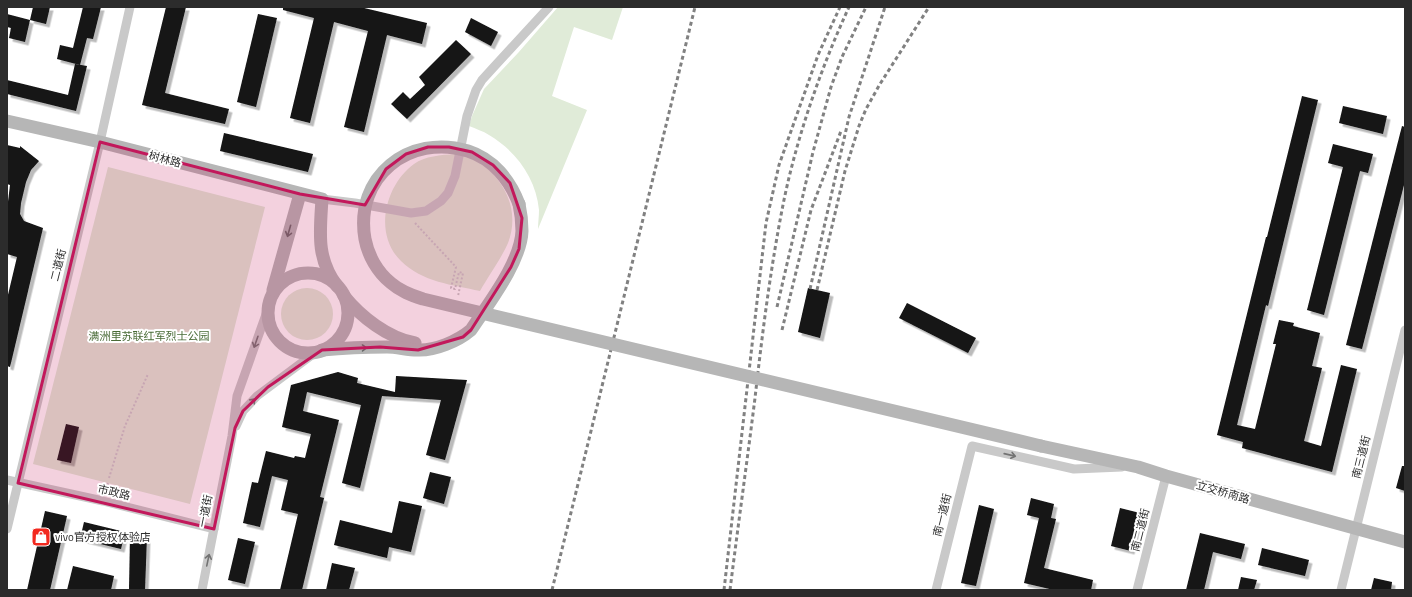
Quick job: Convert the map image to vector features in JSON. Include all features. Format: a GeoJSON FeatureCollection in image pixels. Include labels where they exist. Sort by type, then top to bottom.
{"type":"FeatureCollection","features":[{"type":"Feature","properties":{"kind":"main road","name":"树林路"},"geometry":{"type":"LineString","coordinates":[[7,121],[100,142],[322,199]]}},
{"type":"Feature","properties":{"kind":"main road","name":"立交桥南路"},"geometry":{"type":"LineString","coordinates":[[319,351],[380,347],[418,350],[452,342],[463,337],[471,330],[511,267],[519,249],[522,233],[522,218],[519,204],[510,183],[493,165],[472,152],[449,147],[433,147],[417,150],[406,154],[386,169],[378,178],[372,189],[365,211],[364,233],[366,244],[375,264],[389,282],[399,289],[423,299],[1041,446],[1138,467],[1405,542]]}},
{"type":"Feature","properties":{"kind":"main road"},"geometry":{"type":"LineString","coordinates":[[300,194],[270,301],[268,314],[270,324],[277,339],[291,349],[308,353],[319,351],[335,342],[340,336],[346,322],[347,306],[339,289],[327,270],[321,252],[320,233],[322,199]]}},
{"type":"Feature","properties":{"kind":"main road"},"geometry":{"type":"LineString","coordinates":[[270,301],[282,283],[294,276],[304,273],[320,275],[339,289],[354,306],[373,323],[395,337],[412,343],[440,346]]}},
{"type":"Feature","properties":{"kind":"street","name":"二道街"},"geometry":{"type":"LineString","coordinates":[[7,529],[100,142],[130,7]]}},
{"type":"Feature","properties":{"kind":"street"},"geometry":{"type":"LineString","coordinates":[[322,199],[355,203],[411,214],[426,211],[441,201],[448,193],[455,176],[466,116],[476,90],[482,80],[549,7]]}},
{"type":"Feature","properties":{"kind":"street"},"geometry":{"type":"LineString","coordinates":[[232,436],[237,396],[270,301]]}},
{"type":"Feature","properties":{"kind":"street","name":"南三道街"},"geometry":{"type":"LineString","coordinates":[[1341,590],[1405,330]]}},
{"type":"Feature","properties":{"kind":"street"},"geometry":{"type":"LineString","coordinates":[[232,436],[239,419],[250,404],[268,387],[319,351]]}},
{"type":"Feature","properties":{"kind":"street","name":"一道街"},"geometry":{"type":"LineString","coordinates":[[202,590],[232,436]]}},
{"type":"Feature","properties":{"kind":"street","name":"南一道街"},"geometry":{"type":"LineString","coordinates":[[936,590],[972,446],[1074,470],[1138,467]]}},
{"type":"Feature","properties":{"kind":"street","name":"南二道街"},"geometry":{"type":"LineString","coordinates":[[1137,590],[1166,476]]}},
{"type":"Feature","properties":{"kind":"street","name":"市政路"},"geometry":{"type":"LineString","coordinates":[[7,480],[103,501],[214,529]]}},
{"type":"Feature","properties":{"kind":"path"},"geometry":{"type":"LineString","coordinates":[[415,223],[456,267],[451,288],[455,289],[459,272],[463,273],[458,297]]}},
{"type":"Feature","properties":{"kind":"path"},"geometry":{"type":"LineString","coordinates":[[110,478],[125,426],[148,374]]}},
{"type":"Feature","properties":{"kind":"highlighted area"},"geometry":{"type":"Polygon","coordinates":[[[100,142],[300,194],[365,205],[386,169],[406,154],[428,147],[449,147],[472,152],[493,165],[510,183],[522,218],[519,249],[511,267],[471,330],[463,337],[418,350],[380,347],[322,350],[268,387],[243,411],[235,428],[214,529],[18,483],[100,142]]]}},
{"type":"Feature","properties":{"kind":"green space"},"geometry":{"type":"Polygon","coordinates":[[[558,7],[623,7],[612,40],[574,27],[552,96],[587,110],[538,229],[539,210],[537,198],[534,187],[523,166],[508,149],[499,142],[484,132],[469,126],[484,89],[558,7]]]}},
{"type":"Feature","properties":{"kind":"green space"},"geometry":{"type":"Polygon","coordinates":[[[455,154],[473,158],[486,166],[504,188],[512,214],[511,233],[508,243],[499,261],[480,291],[438,282],[418,274],[401,261],[392,250],[387,237],[385,224],[386,210],[396,184],[404,173],[418,161],[423,159],[439,155],[455,154]]]}},
{"type":"Feature","properties":{"kind":"green space","name":"满洲里苏联红军烈士公园"},"geometry":{"type":"Polygon","coordinates":[[[108,167],[265,207],[190,504],[33,464],[108,167]]]}},
{"type":"Feature","properties":{"kind":"green space"},"geometry":{"type":"Polygon","coordinates":[[[302,288],[312,288],[326,295],[333,309],[333,319],[326,333],[312,340],[302,340],[292,336],[285,329],[281,319],[281,309],[285,299],[292,292],[302,288]]]}},
{"type":"Feature","properties":{"kind":"building"},"geometry":{"type":"Polygon","coordinates":[[[33,7],[50,7],[46,24],[30,20],[33,7]]]}},
{"type":"Feature","properties":{"kind":"building"},"geometry":{"type":"Polygon","coordinates":[[[83,7],[101,7],[93,39],[87,38],[80,65],[57,59],[60,45],[73,48],[83,7]]]}},
{"type":"Feature","properties":{"kind":"building"},"geometry":{"type":"Polygon","coordinates":[[[166,7],[186,7],[165,93],[229,109],[225,124],[142,105],[166,7]]]}},
{"type":"Feature","properties":{"kind":"building"},"geometry":{"type":"Polygon","coordinates":[[[283,7],[360,7],[427,23],[422,44],[387,35],[364,132],[344,127],[368,31],[334,22],[310,123],[290,118],[314,18],[283,10],[283,7]]]}},
{"type":"Feature","properties":{"kind":"building"},"geometry":{"type":"Polygon","coordinates":[[[7,14],[30,20],[25,42],[9,38],[11,28],[7,27],[7,14]]]}},
{"type":"Feature","properties":{"kind":"building"},"geometry":{"type":"Polygon","coordinates":[[[258,14],[277,18],[256,107],[237,102],[258,14]]]}},
{"type":"Feature","properties":{"kind":"building"},"geometry":{"type":"Polygon","coordinates":[[[471,18],[498,32],[491,46],[465,32],[471,18]]]}},
{"type":"Feature","properties":{"kind":"building"},"geometry":{"type":"Polygon","coordinates":[[[456,40],[471,54],[407,119],[391,104],[403,92],[410,99],[425,85],[419,77],[456,40]]]}},
{"type":"Feature","properties":{"kind":"building"},"geometry":{"type":"Polygon","coordinates":[[[75,64],[87,66],[76,111],[7,94],[7,80],[68,95],[75,64]]]}},
{"type":"Feature","properties":{"kind":"building"},"geometry":{"type":"Polygon","coordinates":[[[1302,96],[1318,100],[1268,306],[1266,305],[1237,425],[1255,429],[1276,344],[1273,344],[1279,320],[1294,323],[1293,326],[1320,333],[1312,366],[1322,368],[1304,441],[1321,446],[1341,365],[1357,369],[1332,472],[1242,448],[1243,442],[1217,435],[1302,96]]]}},
{"type":"Feature","properties":{"kind":"building"},"geometry":{"type":"Polygon","coordinates":[[[1343,106],[1387,116],[1383,134],[1339,123],[1343,106]]]}},
{"type":"Feature","properties":{"kind":"building"},"geometry":{"type":"Polygon","coordinates":[[[1402,126],[1405,127],[1405,181],[1362,349],[1346,345],[1402,126]]]}},
{"type":"Feature","properties":{"kind":"building"},"geometry":{"type":"Polygon","coordinates":[[[224,133],[313,154],[308,172],[220,151],[224,133]]]}},
{"type":"Feature","properties":{"kind":"building"},"geometry":{"type":"Polygon","coordinates":[[[1333,144],[1373,154],[1368,173],[1360,171],[1324,315],[1307,310],[1343,167],[1328,163],[1333,144]]]}},
{"type":"Feature","properties":{"kind":"building"},"geometry":{"type":"Polygon","coordinates":[[[7,145],[20,148],[20,146],[39,161],[31,170],[26,182],[20,214],[24,221],[43,228],[10,367],[7,366],[7,299],[17,257],[7,254],[7,210],[10,185],[7,184],[7,145]]]}},
{"type":"Feature","properties":{"kind":"building"},"geometry":{"type":"Polygon","coordinates":[[[808,288],[830,293],[820,338],[798,332],[808,288]]]}},
{"type":"Feature","properties":{"kind":"building"},"geometry":{"type":"Polygon","coordinates":[[[907,303],[976,338],[968,353],[899,318],[907,303]]]}},
{"type":"Feature","properties":{"kind":"building"},"geometry":{"type":"Polygon","coordinates":[[[338,372],[358,378],[357,383],[395,392],[396,376],[467,380],[445,460],[426,455],[441,400],[382,396],[360,488],[342,483],[361,405],[307,392],[303,411],[339,420],[320,497],[324,498],[302,590],[280,590],[298,514],[281,510],[288,480],[272,476],[260,527],[243,523],[252,482],[258,483],[266,451],[294,458],[295,456],[305,458],[311,434],[282,427],[291,385],[338,372]]]}},
{"type":"Feature","properties":{"kind":"building"},"geometry":{"type":"Polygon","coordinates":[[[66,424],[79,427],[71,463],[57,460],[66,424]]]}},
{"type":"Feature","properties":{"kind":"building"},"geometry":{"type":"Polygon","coordinates":[[[1402,466],[1405,466],[1405,491],[1396,488],[1402,466]]]}},
{"type":"Feature","properties":{"kind":"building"},"geometry":{"type":"Polygon","coordinates":[[[430,472],[451,477],[444,504],[423,498],[430,472]]]}},
{"type":"Feature","properties":{"kind":"building"},"geometry":{"type":"Polygon","coordinates":[[[1031,498],[1054,504],[1051,518],[1056,519],[1044,568],[1093,580],[1091,590],[1054,590],[1024,583],[1039,518],[1027,515],[1031,498]]]}},
{"type":"Feature","properties":{"kind":"building"},"geometry":{"type":"Polygon","coordinates":[[[399,501],[422,506],[411,552],[389,547],[387,558],[334,545],[340,520],[392,533],[399,501]]]}},
{"type":"Feature","properties":{"kind":"building"},"geometry":{"type":"Polygon","coordinates":[[[979,505],[994,509],[976,586],[961,583],[979,505]]]}},
{"type":"Feature","properties":{"kind":"building"},"geometry":{"type":"Polygon","coordinates":[[[1120,508],[1140,513],[1131,551],[1111,546],[1120,508]]]}},
{"type":"Feature","properties":{"kind":"building"},"geometry":{"type":"Polygon","coordinates":[[[45,511],[67,516],[50,590],[27,590],[45,511]]]}},
{"type":"Feature","properties":{"kind":"building"},"geometry":{"type":"Polygon","coordinates":[[[84,522],[125,532],[121,549],[80,539],[84,522]]]}},
{"type":"Feature","properties":{"kind":"building"},"geometry":{"type":"Polygon","coordinates":[[[1200,533],[1245,544],[1241,559],[1213,552],[1204,590],[1186,590],[1200,533]]]}},
{"type":"Feature","properties":{"kind":"building"},"geometry":{"type":"Polygon","coordinates":[[[130,534],[147,535],[145,590],[129,590],[130,534]]]}},
{"type":"Feature","properties":{"kind":"building"},"geometry":{"type":"Polygon","coordinates":[[[238,538],[255,542],[245,584],[228,580],[238,538]]]}},
{"type":"Feature","properties":{"kind":"building"},"geometry":{"type":"Polygon","coordinates":[[[1262,548],[1309,560],[1305,576],[1258,565],[1262,548]]]}},
{"type":"Feature","properties":{"kind":"building"},"geometry":{"type":"Polygon","coordinates":[[[332,563],[355,568],[349,590],[326,590],[332,563]]]}},
{"type":"Feature","properties":{"kind":"building"},"geometry":{"type":"Polygon","coordinates":[[[73,566],[114,576],[111,590],[67,590],[73,566]]]}},
{"type":"Feature","properties":{"kind":"building"},"geometry":{"type":"Polygon","coordinates":[[[1241,577],[1257,580],[1254,590],[1238,590],[1241,577]]]}},
{"type":"Feature","properties":{"kind":"building"},"geometry":{"type":"Polygon","coordinates":[[[1374,578],[1392,582],[1391,590],[1371,590],[1374,578]]]}},
{"type":"Feature","properties":{"kind":"railway"},"geometry":{"type":"LineString","coordinates":[[552,590],[695,7]]}},
{"type":"Feature","properties":{"kind":"railway"},"geometry":{"type":"LineString","coordinates":[[724,590],[766,223],[779,165],[818,55],[840,7]]}},
{"type":"Feature","properties":{"kind":"railway"},"geometry":{"type":"LineString","coordinates":[[730,590],[767,304],[787,184],[801,132],[818,81],[849,7]]}},
{"type":"Feature","properties":{"kind":"railway"},"geometry":{"type":"LineString","coordinates":[[777,307],[813,152],[831,87],[842,57],[866,7]]}},
{"type":"Feature","properties":{"kind":"railway"},"geometry":{"type":"LineString","coordinates":[[810,289],[849,117],[885,7]]}},
{"type":"Feature","properties":{"kind":"railway"},"geometry":{"type":"LineString","coordinates":[[817,290],[845,171],[859,126],[866,109],[880,84],[929,7]]}},
{"type":"Feature","properties":{"kind":"railway"},"geometry":{"type":"LineString","coordinates":[[782,330],[811,210],[841,131]]}},
{"type":"Feature","properties":{"kind":"place","name":"vivo官方授权体验店"},"geometry":{"type":"Point","coordinates":[41,537]}}]}
